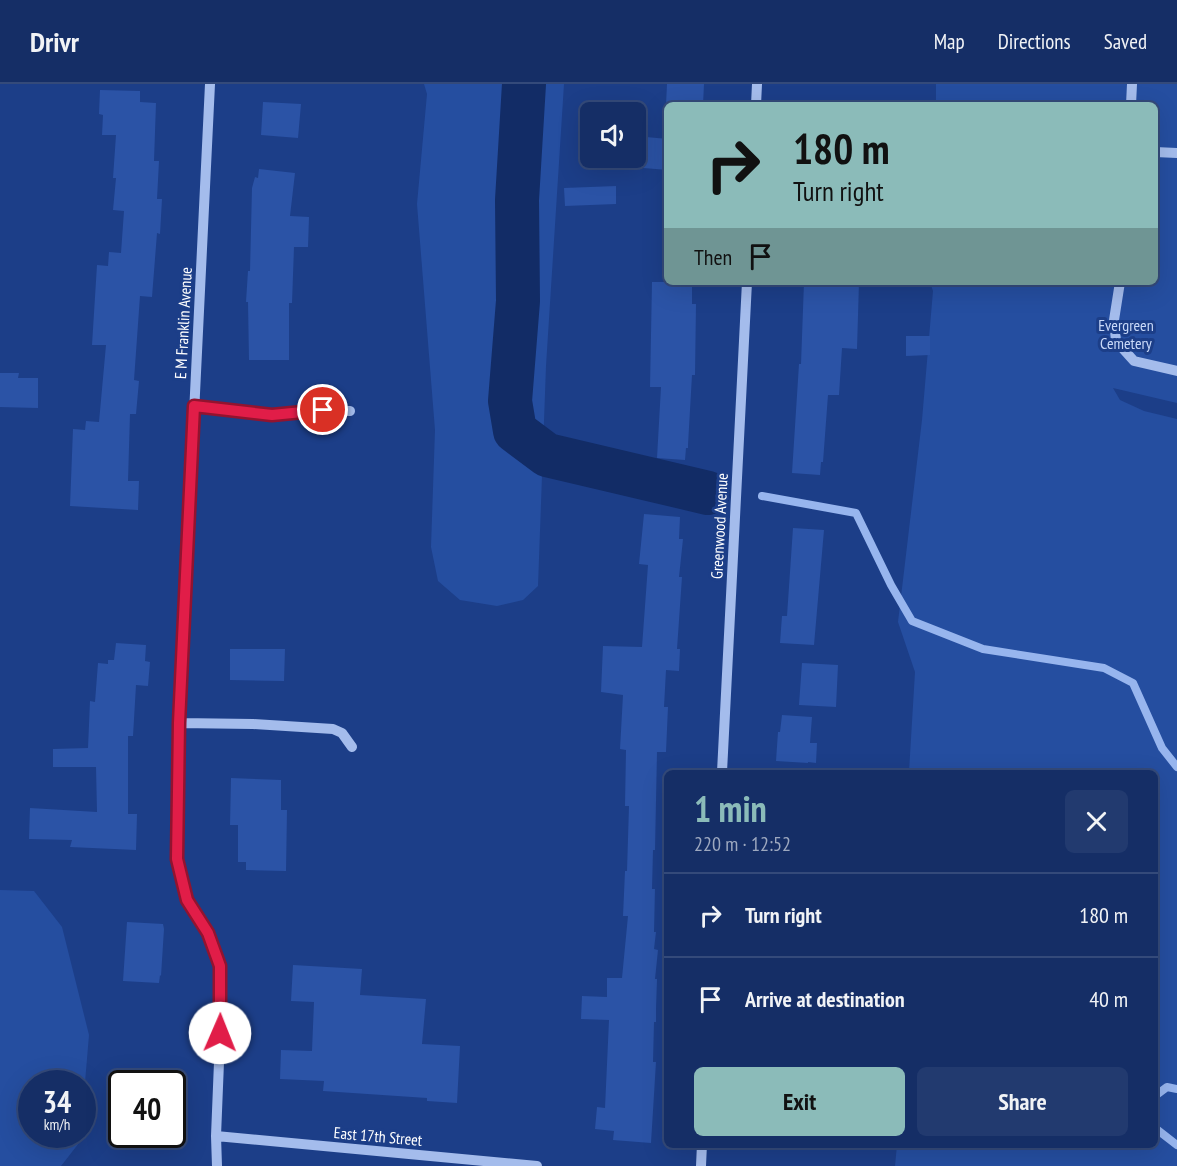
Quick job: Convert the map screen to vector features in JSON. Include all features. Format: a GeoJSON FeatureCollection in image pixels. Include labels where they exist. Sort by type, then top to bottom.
{"type":"FeatureCollection","features":[{"type":"Feature","properties":{"kind":"street","name":"E M Franklin Avenue"},"geometry":{"type":"LineString","coordinates":[[210,84],[179,723],[177,859],[187,900],[208,933],[220,966],[217,1166]]}},
{"type":"Feature","properties":{"kind":"street"},"geometry":{"type":"LineString","coordinates":[[756,102],[758,84]]}},
{"type":"Feature","properties":{"kind":"street"},"geometry":{"type":"LineString","coordinates":[[1131,102],[1132,84]]}},
{"type":"Feature","properties":{"kind":"street"},"geometry":{"type":"LineString","coordinates":[[1158,152],[1177,153]]}},
{"type":"Feature","properties":{"kind":"street","name":"Greenwood Avenue"},"geometry":{"type":"LineString","coordinates":[[722,770],[747,285]]}},
{"type":"Feature","properties":{"kind":"street"},"geometry":{"type":"LineString","coordinates":[[1120,285],[1114,320],[1116,341],[1134,361],[1177,371]]}},
{"type":"Feature","properties":{"kind":"street"},"geometry":{"type":"LineString","coordinates":[[194,406],[272,415],[323,410],[350,411]]}},
{"type":"Feature","properties":{"kind":"street"},"geometry":{"type":"LineString","coordinates":[[179,723],[253,724],[333,729],[342,733],[352,747]]}},
{"type":"Feature","properties":{"kind":"street","name":"East 17th Street"},"geometry":{"type":"LineString","coordinates":[[216,1136],[537,1166]]}},
{"type":"Feature","properties":{"kind":"street"},"geometry":{"type":"LineString","coordinates":[[701,1166],[702,1148]]}},
{"type":"Feature","properties":{"kind":"green space"},"geometry":{"type":"Polygon","coordinates":[[[424,84],[564,84],[546,366],[538,586],[523,600],[497,606],[460,600],[438,581],[431,547],[435,430],[417,204],[427,94],[424,84]]]}},
{"type":"Feature","properties":{"kind":"green space","name":"Evergreen Cemetery"},"geometry":{"type":"Polygon","coordinates":[[[936,84],[1177,84],[1177,403],[1113,388],[1120,400],[1144,411],[1177,419],[1177,1166],[895,1166],[897,1148],[1158,1148],[1158,770],[909,770],[915,672],[898,622],[922,420],[933,291],[931,285],[1158,285],[1158,102],[936,102],[936,84]]]}},
{"type":"Feature","properties":{"kind":"green space"},"geometry":{"type":"Polygon","coordinates":[[[0,890],[34,891],[62,927],[89,1035],[86,1070],[18,1070],[18,1148],[75,1148],[61,1166],[0,1166],[0,890]]]}},
{"type":"Feature","properties":{"kind":"building"},"geometry":{"type":"Polygon","coordinates":[[[667,84],[704,84],[703,102],[666,102],[667,84]]]}},
{"type":"Feature","properties":{"kind":"building"},"geometry":{"type":"Polygon","coordinates":[[[100,90],[140,91],[140,102],[156,103],[154,161],[159,161],[157,199],[162,199],[160,234],[157,233],[152,297],[140,296],[134,380],[139,381],[136,414],[130,414],[128,481],[139,481],[138,510],[70,506],[73,429],[85,430],[86,421],[99,422],[106,345],[92,345],[97,265],[108,266],[109,252],[121,253],[124,211],[113,210],[116,135],[102,135],[103,115],[99,114],[100,90]]]}},
{"type":"Feature","properties":{"kind":"building"},"geometry":{"type":"Polygon","coordinates":[[[263,102],[301,104],[298,138],[261,135],[263,102]]]}},
{"type":"Feature","properties":{"kind":"building"},"geometry":{"type":"Polygon","coordinates":[[[646,137],[664,139],[664,170],[643,168],[646,168],[646,137]]]}},
{"type":"Feature","properties":{"kind":"building"},"geometry":{"type":"Polygon","coordinates":[[[259,169],[295,173],[290,216],[309,217],[308,247],[294,247],[292,303],[289,303],[289,360],[249,360],[248,302],[246,302],[248,271],[250,271],[252,188],[255,177],[258,178],[259,169]]]}},
{"type":"Feature","properties":{"kind":"building"},"geometry":{"type":"Polygon","coordinates":[[[616,186],[616,204],[565,206],[564,188],[616,186]]]}},
{"type":"Feature","properties":{"kind":"building"},"geometry":{"type":"Polygon","coordinates":[[[652,282],[664,282],[664,285],[692,285],[692,304],[696,304],[695,375],[692,375],[688,448],[686,448],[685,460],[657,458],[661,387],[650,387],[652,282]]]}},
{"type":"Feature","properties":{"kind":"building"},"geometry":{"type":"Polygon","coordinates":[[[804,285],[859,285],[857,349],[842,348],[839,395],[828,395],[820,475],[792,473],[799,364],[801,364],[804,285]]]}},
{"type":"Feature","properties":{"kind":"building"},"geometry":{"type":"Polygon","coordinates":[[[906,336],[930,336],[930,355],[906,356],[906,336]]]}},
{"type":"Feature","properties":{"kind":"building"},"geometry":{"type":"Polygon","coordinates":[[[0,373],[19,373],[18,378],[38,378],[38,408],[0,407],[0,373]]]}},
{"type":"Feature","properties":{"kind":"building"},"geometry":{"type":"Polygon","coordinates":[[[644,514],[680,517],[679,539],[683,539],[679,577],[682,577],[677,649],[680,649],[679,671],[666,670],[664,707],[668,707],[666,752],[657,752],[652,889],[655,889],[654,949],[658,950],[653,1062],[656,1062],[651,1143],[613,1140],[614,1131],[595,1129],[597,1107],[605,1108],[609,1020],[581,1019],[582,996],[607,997],[607,978],[622,978],[628,916],[623,916],[629,806],[625,806],[626,750],[620,749],[623,695],[601,692],[603,646],[642,647],[648,565],[639,564],[644,514]]]}},
{"type":"Feature","properties":{"kind":"building"},"geometry":{"type":"Polygon","coordinates":[[[793,528],[824,530],[814,645],[780,643],[782,616],[787,616],[793,528]]]}},
{"type":"Feature","properties":{"kind":"building"},"geometry":{"type":"Polygon","coordinates":[[[116,643],[146,645],[145,661],[150,662],[148,686],[136,685],[133,736],[128,736],[128,814],[137,814],[136,850],[70,847],[72,840],[29,839],[30,808],[97,812],[96,767],[53,767],[53,749],[88,748],[90,701],[95,702],[98,663],[108,664],[108,660],[114,660],[116,643]]]}},
{"type":"Feature","properties":{"kind":"building"},"geometry":{"type":"Polygon","coordinates":[[[230,649],[285,649],[284,681],[230,680],[230,649]]]}},
{"type":"Feature","properties":{"kind":"building"},"geometry":{"type":"Polygon","coordinates":[[[802,663],[838,665],[836,707],[799,705],[802,663]]]}},
{"type":"Feature","properties":{"kind":"building"},"geometry":{"type":"Polygon","coordinates":[[[782,715],[812,717],[810,743],[817,743],[816,763],[776,761],[782,715]]]}},
{"type":"Feature","properties":{"kind":"building"},"geometry":{"type":"Polygon","coordinates":[[[231,778],[281,780],[281,810],[287,810],[286,871],[246,870],[246,862],[238,862],[238,825],[230,825],[231,778]]]}},
{"type":"Feature","properties":{"kind":"building"},"geometry":{"type":"Polygon","coordinates":[[[127,922],[163,924],[159,983],[123,981],[127,922]]]}},
{"type":"Feature","properties":{"kind":"building"},"geometry":{"type":"Polygon","coordinates":[[[293,965],[362,969],[360,995],[426,999],[422,1044],[460,1046],[457,1103],[427,1101],[427,1098],[323,1091],[324,1081],[280,1079],[281,1050],[312,1051],[314,1002],[291,1001],[293,965]]]}},
{"type":"Feature","properties":{"kind":"waterway"},"geometry":{"type":"LineString","coordinates":[[524,84],[517,200],[518,301],[510,401],[515,431],[547,455],[708,493]]}},
{"type":"Feature","properties":{"kind":"waterway"},"geometry":{"type":"LineString","coordinates":[[762,496],[856,513],[891,585],[912,621],[983,649],[1104,668],[1133,683],[1162,748],[1177,767]]}},
{"type":"Feature","properties":{"kind":"waterway"},"geometry":{"type":"LineString","coordinates":[[1158,1094],[1167,1087],[1177,1089]]}},
{"type":"Feature","properties":{"kind":"waterway"},"geometry":{"type":"LineString","coordinates":[[1158,1130],[1177,1145]]}},
{"type":"Feature","properties":{"kind":"route"},"geometry":{"type":"LineString","coordinates":[[220,1033],[220,966],[208,933],[187,900],[177,859],[179,723],[194,406],[272,415],[323,410]]}}]}
